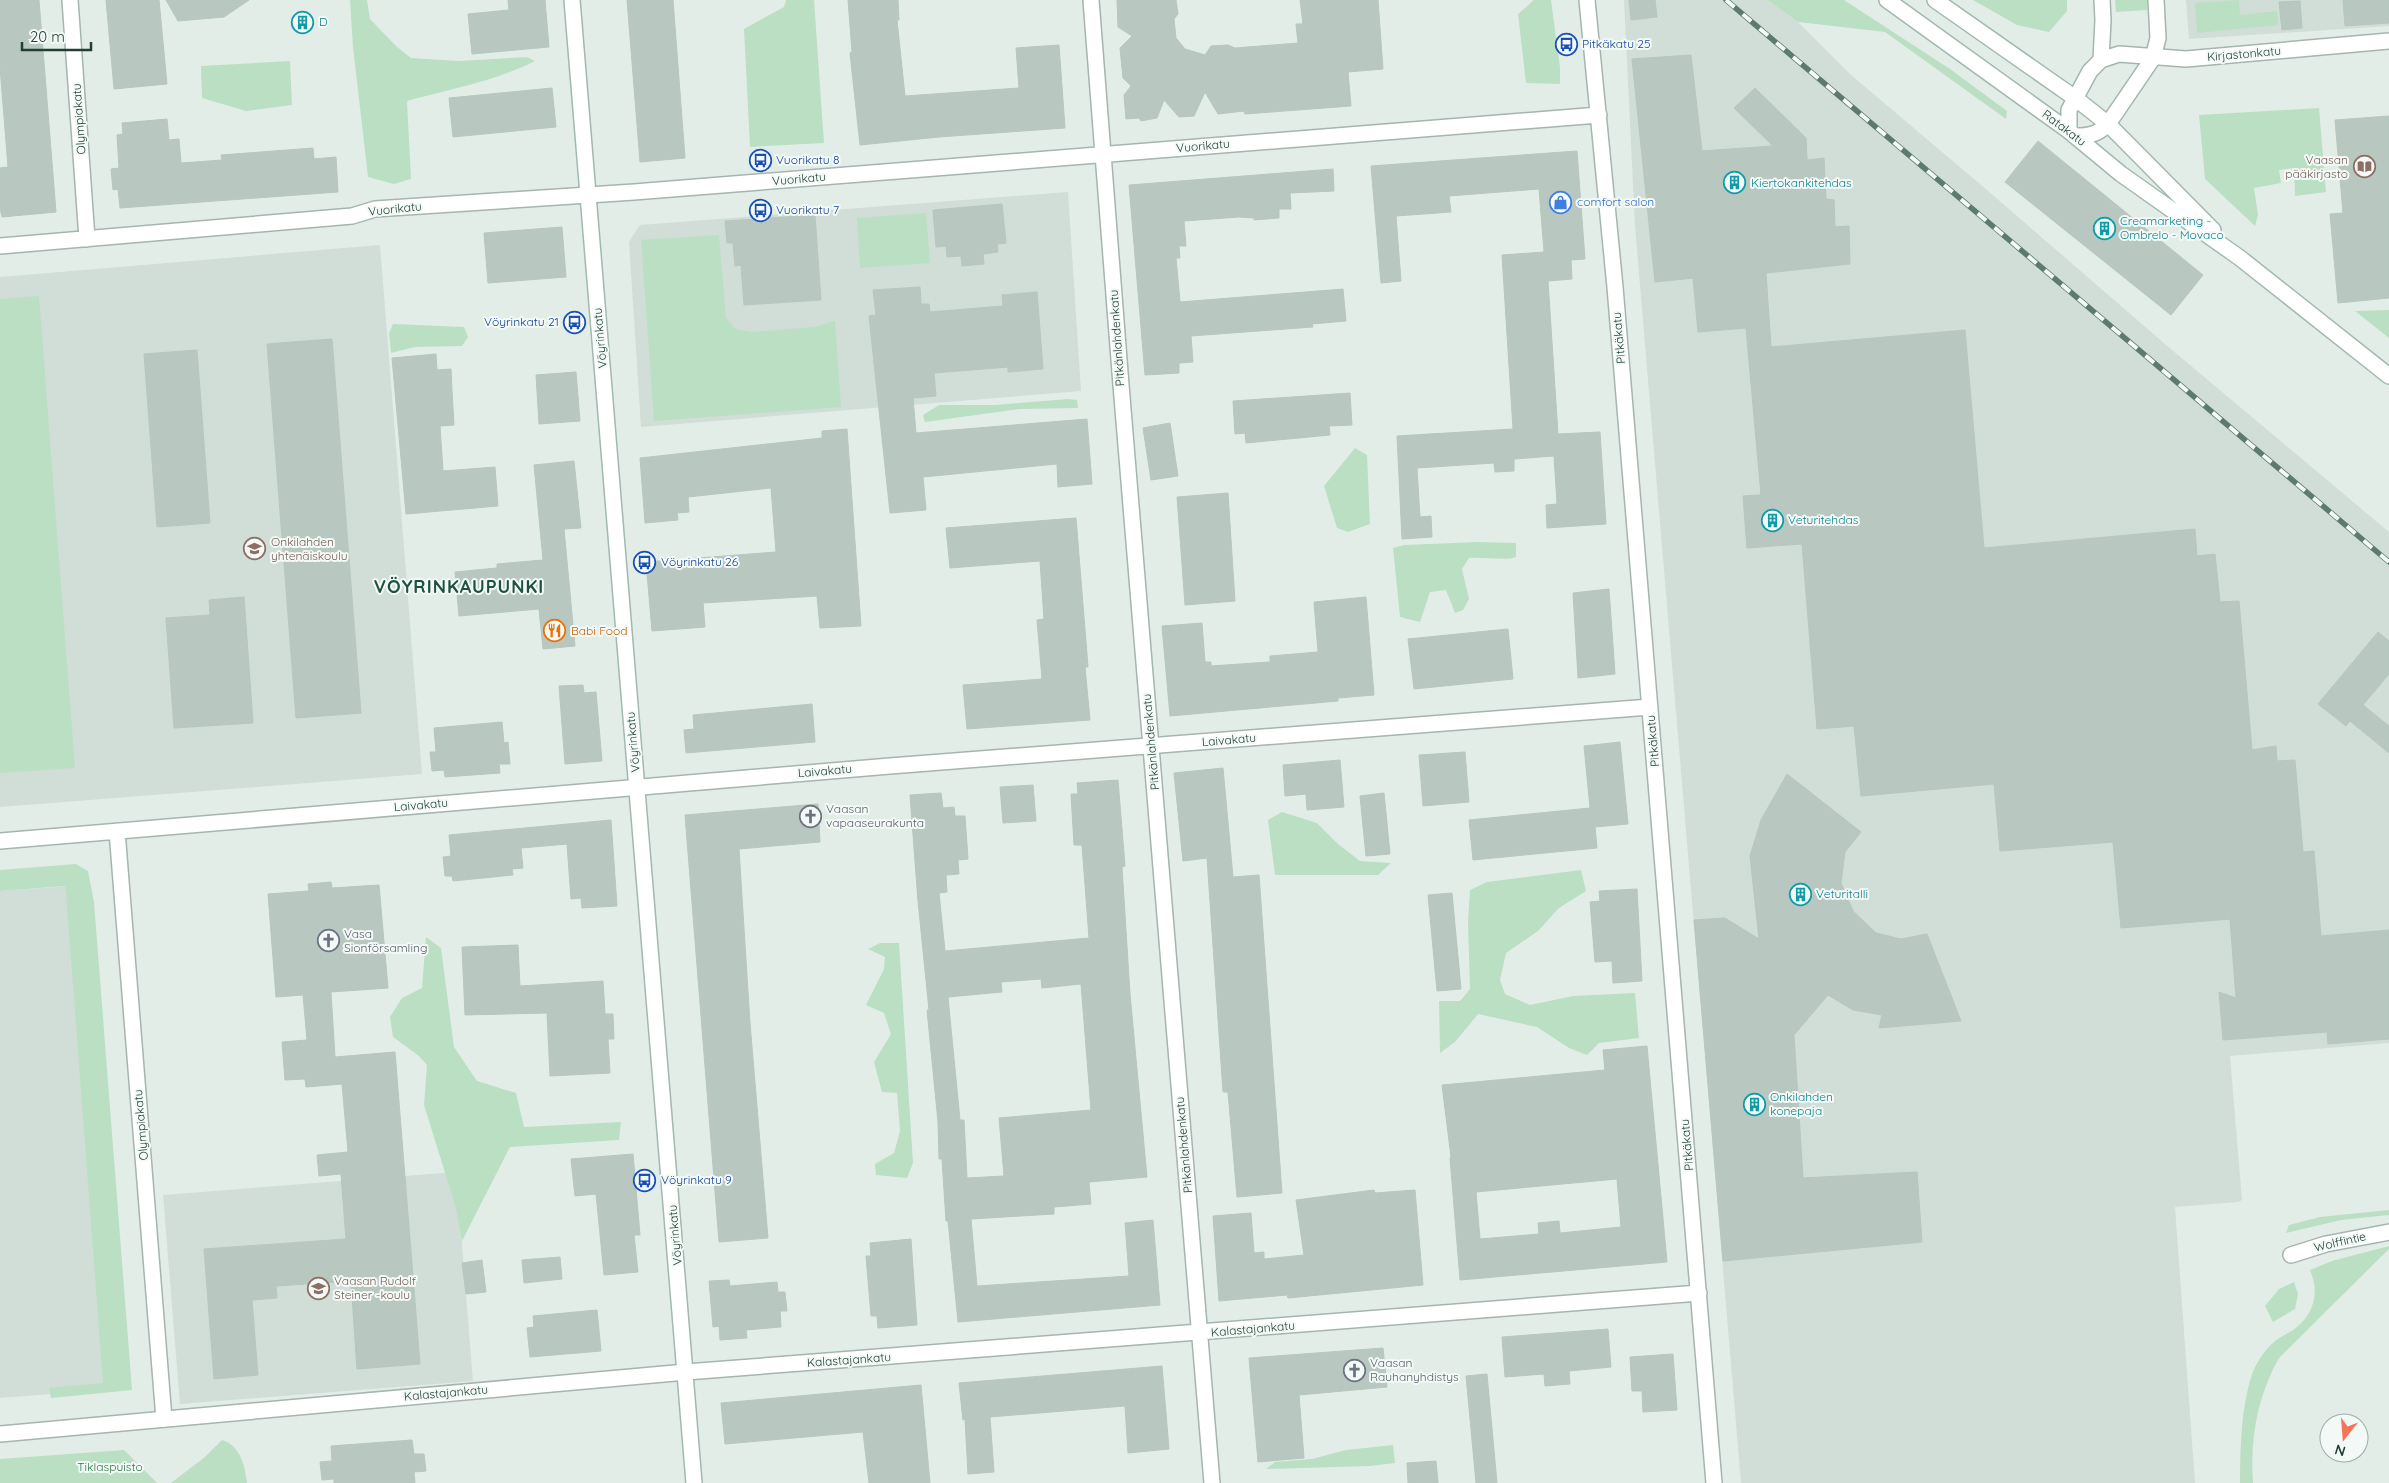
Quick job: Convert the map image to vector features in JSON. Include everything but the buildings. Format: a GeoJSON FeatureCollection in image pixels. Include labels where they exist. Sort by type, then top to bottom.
{"type":"FeatureCollection","features":[{"type":"Feature","properties":{"kind":"street","name":"Olympiakatu"},"geometry":{"type":"LineString","coordinates":[[70,0],[87,239]]}},
{"type":"Feature","properties":{"kind":"street","name":"Vöyrinkatu"},"geometry":{"type":"LineString","coordinates":[[572,0],[694,1483]]}},
{"type":"Feature","properties":{"kind":"street","name":"Pitkänlahdenkatu"},"geometry":{"type":"LineString","coordinates":[[1091,0],[1212,1483]]}},
{"type":"Feature","properties":{"kind":"street","name":"Pitkäkatu"},"geometry":{"type":"LineString","coordinates":[[1588,0],[1700,1293],[1714,1483]]}},
{"type":"Feature","properties":{"kind":"street","name":"Ratakatu"},"geometry":{"type":"LineString","coordinates":[[1887,0],[2072,133],[2121,174],[2240,258],[2389,376]]}},
{"type":"Feature","properties":{"kind":"street","name":"Ratakatu"},"geometry":{"type":"LineString","coordinates":[[1935,0],[2075,98],[2108,124],[2240,258]]}},
{"type":"Feature","properties":{"kind":"street"},"geometry":{"type":"LineString","coordinates":[[2102,0],[2104,20],[2101,60],[2090,72],[2069,110],[2072,133],[2088,136],[2099,133],[2108,124],[2153,58],[2158,38],[2156,0]]}},
{"type":"Feature","properties":{"kind":"street","name":"Kirjastonkatu"},"geometry":{"type":"LineString","coordinates":[[2101,60],[2119,54],[2186,59],[2389,40]]}},
{"type":"Feature","properties":{"kind":"street","name":"Vuorikatu"},"geometry":{"type":"LineString","coordinates":[[0,246],[352,216],[375,209],[589,196],[1599,115]]}},
{"type":"Feature","properties":{"kind":"street","name":"Laivakatu"},"geometry":{"type":"LineString","coordinates":[[0,841],[1650,707]]}},
{"type":"Feature","properties":{"kind":"street","name":"Olympiakatu"},"geometry":{"type":"LineString","coordinates":[[117,831],[164,1418]]}},
{"type":"Feature","properties":{"kind":"street","name":"Wolffintie"},"geometry":{"type":"LineString","coordinates":[[2291,1255],[2326,1244],[2389,1232]]}},
{"type":"Feature","properties":{"kind":"street","name":"Kalastajankatu"},"geometry":{"type":"LineString","coordinates":[[0,1434],[686,1372],[1700,1293]]}},
{"type":"Feature","properties":{"kind":"shaded area"},"geometry":{"type":"Polygon","coordinates":[[[1624,0],[1767,0],[1798,22],[1851,75],[2165,344],[2389,532],[2389,1043],[2230,1056],[2242,1200],[2238,1202],[2175,1207],[2195,1483],[1741,1483],[1635,226],[1624,0]]]}},
{"type":"Feature","properties":{"kind":"shaded area"},"geometry":{"type":"Polygon","coordinates":[[[2186,0],[2389,0],[2389,26],[2189,39],[2186,0]]]}},
{"type":"Feature","properties":{"kind":"shaded area"},"geometry":{"type":"Polygon","coordinates":[[[1068,192],[1081,391],[641,427],[629,242],[640,225],[1068,192]]]}},
{"type":"Feature","properties":{"kind":"shaded area","name":"Onkilahden yhtenäiskoulu"},"geometry":{"type":"Polygon","coordinates":[[[380,245],[422,774],[0,807],[0,277],[380,245]]]}},
{"type":"Feature","properties":{"kind":"shaded area"},"geometry":{"type":"Polygon","coordinates":[[[85,885],[127,1388],[0,1398],[0,891],[85,885]]]}},
{"type":"Feature","properties":{"kind":"shaded area","name":"Vaasan Rudolf Steiner -koulu"},"geometry":{"type":"Polygon","coordinates":[[[456,1172],[473,1381],[180,1404],[163,1195],[456,1172]]]}},
{"type":"Feature","properties":{"kind":"green space"},"geometry":{"type":"Polygon","coordinates":[[[350,0],[367,0],[370,19],[396,46],[411,58],[459,61],[527,57],[535,61],[489,79],[407,101],[411,179],[394,184],[368,177],[353,47],[350,0]]]}},
{"type":"Feature","properties":{"kind":"green space"},"geometry":{"type":"Polygon","coordinates":[[[786,0],[814,0],[824,143],[750,147],[744,29],[784,7],[786,0]]]}},
{"type":"Feature","properties":{"kind":"green space"},"geometry":{"type":"Polygon","coordinates":[[[1534,0],[1551,0],[1560,67],[1560,84],[1526,83],[1518,14],[1534,0]]]}},
{"type":"Feature","properties":{"kind":"green space"},"geometry":{"type":"Polygon","coordinates":[[[1767,0],[1844,0],[1950,69],[2007,111],[2006,119],[1885,32],[1798,22],[1767,0]]]}},
{"type":"Feature","properties":{"kind":"green space"},"geometry":{"type":"Polygon","coordinates":[[[1973,0],[2067,0],[2067,11],[2049,32],[2017,25],[1973,0]]]}},
{"type":"Feature","properties":{"kind":"green space"},"geometry":{"type":"Polygon","coordinates":[[[2115,0],[2147,0],[2147,10],[2116,12],[2115,0]]]}},
{"type":"Feature","properties":{"kind":"green space"},"geometry":{"type":"Polygon","coordinates":[[[2239,0],[2240,15],[2277,11],[2278,25],[2197,33],[2195,3],[2239,0]]]}},
{"type":"Feature","properties":{"kind":"green space"},"geometry":{"type":"Polygon","coordinates":[[[290,61],[292,105],[246,111],[202,98],[201,66],[290,61]]]}},
{"type":"Feature","properties":{"kind":"green space"},"geometry":{"type":"Polygon","coordinates":[[[2319,108],[2326,192],[2295,196],[2294,168],[2279,170],[2281,183],[2254,188],[2258,215],[2255,226],[2205,179],[2199,115],[2319,108]]]}},
{"type":"Feature","properties":{"kind":"green space"},"geometry":{"type":"Polygon","coordinates":[[[926,213],[930,263],[860,268],[857,218],[926,213]]]}},
{"type":"Feature","properties":{"kind":"green space"},"geometry":{"type":"Polygon","coordinates":[[[719,235],[726,318],[736,329],[751,332],[815,327],[835,321],[841,407],[654,421],[641,240],[719,235]]]}},
{"type":"Feature","properties":{"kind":"green space"},"geometry":{"type":"Polygon","coordinates":[[[39,296],[75,768],[0,773],[0,299],[39,296]]]}},
{"type":"Feature","properties":{"kind":"green space"},"geometry":{"type":"Polygon","coordinates":[[[2389,310],[2389,338],[2355,311],[2389,310]]]}},
{"type":"Feature","properties":{"kind":"green space"},"geometry":{"type":"Polygon","coordinates":[[[393,324],[464,327],[468,337],[462,346],[415,347],[391,353],[389,333],[393,324]]]}},
{"type":"Feature","properties":{"kind":"green space"},"geometry":{"type":"Polygon","coordinates":[[[1068,399],[1077,400],[1078,408],[1019,409],[925,422],[923,415],[939,405],[995,405],[1068,399]]]}},
{"type":"Feature","properties":{"kind":"green space"},"geometry":{"type":"Polygon","coordinates":[[[1355,448],[1367,455],[1370,524],[1348,532],[1337,528],[1324,486],[1355,448]]]}},
{"type":"Feature","properties":{"kind":"green space"},"geometry":{"type":"Polygon","coordinates":[[[1478,542],[1516,543],[1516,557],[1507,559],[1469,558],[1462,569],[1469,599],[1463,610],[1455,613],[1446,590],[1430,592],[1420,622],[1400,617],[1393,548],[1404,545],[1478,542]]]}},
{"type":"Feature","properties":{"kind":"green space"},"geometry":{"type":"Polygon","coordinates":[[[1282,812],[1317,823],[1338,844],[1360,861],[1391,863],[1378,875],[1275,875],[1268,820],[1282,812]]]}},
{"type":"Feature","properties":{"kind":"green space"},"geometry":{"type":"Polygon","coordinates":[[[76,864],[88,871],[94,902],[132,1390],[51,1398],[49,1388],[103,1383],[66,892],[65,886],[0,891],[0,870],[76,864]]]}},
{"type":"Feature","properties":{"kind":"green space"},"geometry":{"type":"Polygon","coordinates":[[[1581,870],[1586,891],[1559,908],[1538,931],[1506,953],[1500,980],[1505,994],[1530,1005],[1573,996],[1635,993],[1639,1038],[1599,1043],[1587,1055],[1569,1048],[1537,1027],[1478,1014],[1455,1042],[1440,1053],[1439,1001],[1460,1001],[1470,989],[1468,923],[1470,890],[1487,882],[1581,870]]]}},
{"type":"Feature","properties":{"kind":"green space"},"geometry":{"type":"Polygon","coordinates":[[[426,937],[441,948],[454,1047],[477,1081],[516,1093],[524,1127],[621,1122],[619,1140],[510,1147],[462,1241],[456,1208],[424,1105],[427,1065],[419,1056],[393,1037],[390,1017],[402,998],[422,988],[426,937]]]}},
{"type":"Feature","properties":{"kind":"green space"},"geometry":{"type":"Polygon","coordinates":[[[880,943],[899,943],[913,1163],[907,1178],[876,1175],[875,1164],[894,1153],[900,1131],[897,1093],[882,1092],[874,1062],[891,1034],[884,1013],[866,1005],[884,969],[885,957],[868,949],[880,943]]]}},
{"type":"Feature","properties":{"kind":"green space"},"geometry":{"type":"Polygon","coordinates":[[[2389,1210],[2389,1215],[2341,1220],[2286,1233],[2289,1225],[2320,1217],[2389,1210]]]}},
{"type":"Feature","properties":{"kind":"green space"},"geometry":{"type":"Polygon","coordinates":[[[2389,1246],[2389,1249],[2279,1358],[2271,1373],[2260,1403],[2254,1434],[2253,1483],[2240,1483],[2243,1416],[2251,1377],[2257,1363],[2267,1349],[2306,1318],[2315,1295],[2315,1287],[2310,1270],[2332,1261],[2389,1246]]]}},
{"type":"Feature","properties":{"kind":"green space"},"geometry":{"type":"Polygon","coordinates":[[[2294,1282],[2298,1294],[2295,1309],[2273,1322],[2265,1306],[2279,1289],[2294,1282]]]}},
{"type":"Feature","properties":{"kind":"green space","name":"Tiklaspuisto"},"geometry":{"type":"Polygon","coordinates":[[[222,1440],[234,1447],[241,1457],[247,1483],[171,1483],[205,1457],[222,1440]]]}},
{"type":"Feature","properties":{"kind":"green space"},"geometry":{"type":"Polygon","coordinates":[[[1393,1445],[1395,1463],[1370,1466],[1266,1469],[1275,1462],[1312,1459],[1346,1450],[1393,1445]]]}},
{"type":"Feature","properties":{"kind":"green space","name":"Tiklaspuisto"},"geometry":{"type":"Polygon","coordinates":[[[124,1450],[157,1483],[0,1483],[0,1459],[124,1450]]]}},
{"type":"Feature","properties":{"kind":"railway"},"geometry":{"type":"LineString","coordinates":[[1726,0],[2389,562]]}},
{"type":"Feature","properties":{"kind":"place","name":"D"},"geometry":{"type":"Point","coordinates":[303,22]}},
{"type":"Feature","properties":{"kind":"place","name":"Pitkäkatu 25"},"geometry":{"type":"Point","coordinates":[1566,44]}},
{"type":"Feature","properties":{"kind":"place","name":"Vuorikatu 8"},"geometry":{"type":"Point","coordinates":[760,160]}},
{"type":"Feature","properties":{"kind":"place","name":"Vaasan pääkirjasto"},"geometry":{"type":"Point","coordinates":[2364,167]}},
{"type":"Feature","properties":{"kind":"place","name":"Kiertokankitehdas"},"geometry":{"type":"Point","coordinates":[1735,183]}},
{"type":"Feature","properties":{"kind":"place","name":"comfort salon"},"geometry":{"type":"Point","coordinates":[1561,202]}},
{"type":"Feature","properties":{"kind":"place","name":"Vuorikatu 7"},"geometry":{"type":"Point","coordinates":[760,210]}},
{"type":"Feature","properties":{"kind":"place","name":"Creamarketing - Ombrelo - Movaco"},"geometry":{"type":"Point","coordinates":[2104,228]}},
{"type":"Feature","properties":{"kind":"place","name":"Vöyrinkatu 21"},"geometry":{"type":"Point","coordinates":[575,322]}},
{"type":"Feature","properties":{"kind":"place","name":"Veturitehdas"},"geometry":{"type":"Point","coordinates":[1772,520]}},
{"type":"Feature","properties":{"kind":"place","name":"Onkilahden yhtenäiskoulu"},"geometry":{"type":"Point","coordinates":[255,549]}},
{"type":"Feature","properties":{"kind":"place","name":"Vöyrinkatu 26"},"geometry":{"type":"Point","coordinates":[645,562]}},
{"type":"Feature","properties":{"kind":"place","name":"Babi Food"},"geometry":{"type":"Point","coordinates":[555,631]}},
{"type":"Feature","properties":{"kind":"place","name":"Vaasan vapaaseurakunta"},"geometry":{"type":"Point","coordinates":[810,816]}},
{"type":"Feature","properties":{"kind":"place","name":"Veturitalli"},"geometry":{"type":"Point","coordinates":[1800,894]}},
{"type":"Feature","properties":{"kind":"place","name":"Vasa Sionförsamling"},"geometry":{"type":"Point","coordinates":[328,941]}},
{"type":"Feature","properties":{"kind":"place","name":"Onkilahden konepaja"},"geometry":{"type":"Point","coordinates":[1754,1104]}},
{"type":"Feature","properties":{"kind":"place","name":"Vöyrinkatu 9"},"geometry":{"type":"Point","coordinates":[645,1180]}},
{"type":"Feature","properties":{"kind":"place","name":"Vaasan Rudolf Steiner -koulu"},"geometry":{"type":"Point","coordinates":[318,1288]}},
{"type":"Feature","properties":{"kind":"place","name":"Vaasan Rauhanyhdistys"},"geometry":{"type":"Point","coordinates":[1354,1370]}},
{"type":"Feature","properties":{"kind":"district","name":"VÖYRINKAUPUNKI"},"geometry":{"type":"Point","coordinates":[459,587]}}]}
